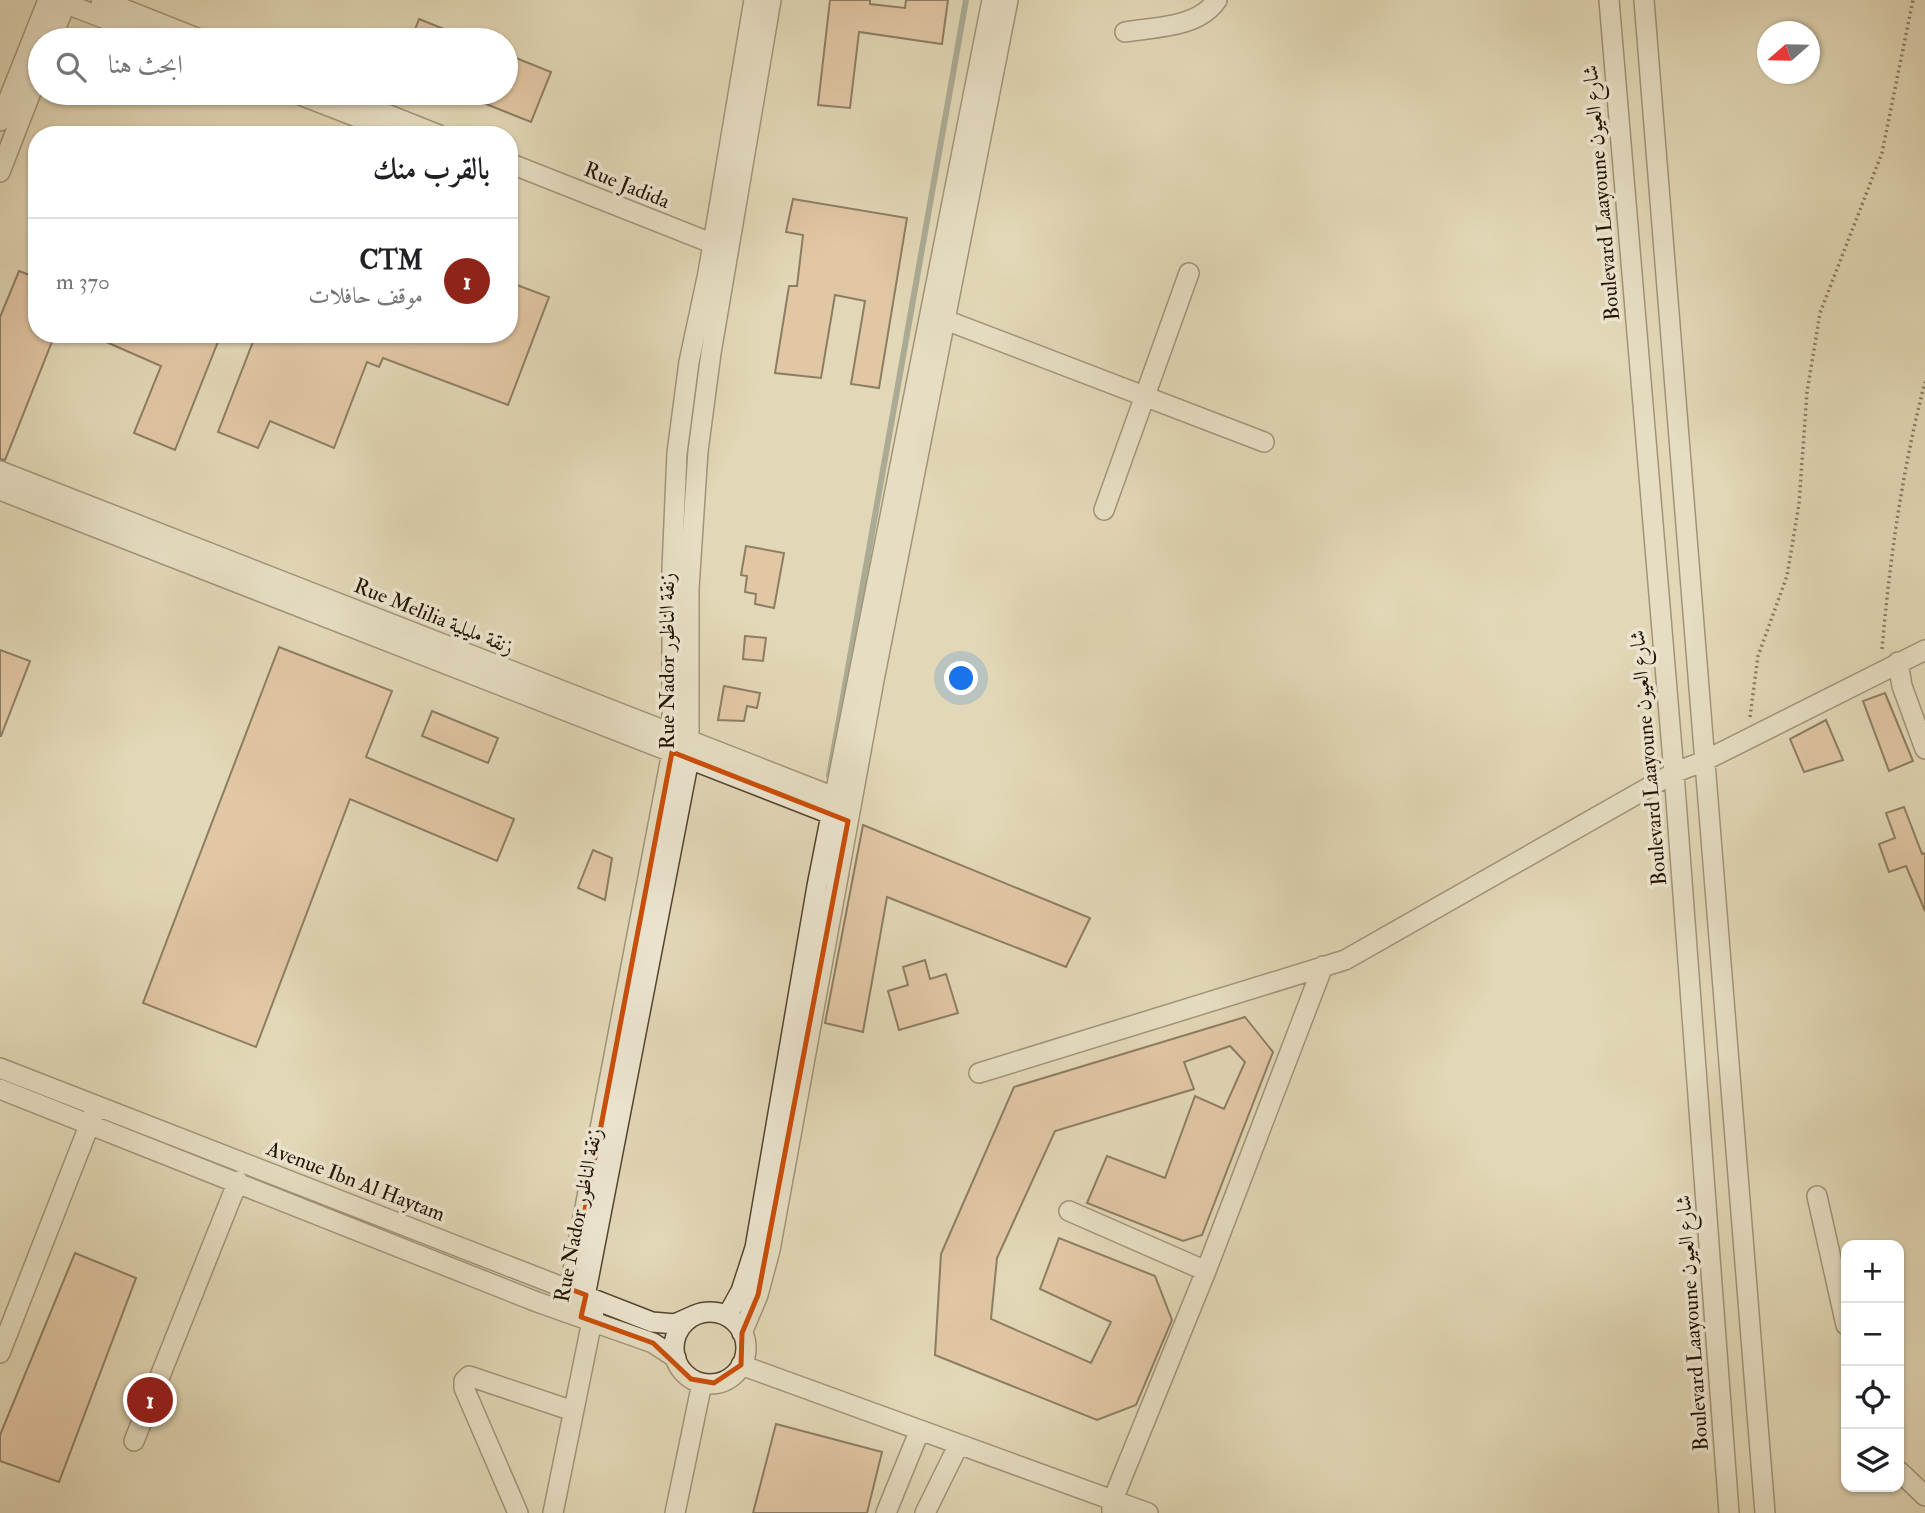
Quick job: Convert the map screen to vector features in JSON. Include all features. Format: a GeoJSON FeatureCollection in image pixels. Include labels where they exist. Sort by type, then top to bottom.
{"type":"FeatureCollection","features":[{"type":"Feature","properties":{"kind":"street"},"geometry":{"type":"LineString","coordinates":[[101,0],[172,28]]}},
{"type":"Feature","properties":{"kind":"street","name":"Rue Nador زنقة الناظور"},"geometry":{"type":"LineString","coordinates":[[720,253],[754,0]]}},
{"type":"Feature","properties":{"kind":"street","name":"Rue Nador زنقة الناظور"},"geometry":{"type":"LineString","coordinates":[[579,1317],[682,747],[672,569],[677,453],[689,362],[720,253],[771,0]]}},
{"type":"Feature","properties":{"kind":"street"},"geometry":{"type":"LineString","coordinates":[[727,1316],[741,1291],[755,1248],[937,317],[992,0]]}},
{"type":"Feature","properties":{"kind":"street"},"geometry":{"type":"LineString","coordinates":[[937,317],[1008,0]]}},
{"type":"Feature","properties":{"kind":"street"},"geometry":{"type":"LineString","coordinates":[[1125,32],[1190,21],[1203,15],[1217,0]]}},
{"type":"Feature","properties":{"kind":"street","name":"Boulevard Laayoune شارع العيون"},"geometry":{"type":"LineString","coordinates":[[1609,0],[1674,773],[1729,1513]]}},
{"type":"Feature","properties":{"kind":"street"},"geometry":{"type":"LineString","coordinates":[[1644,0],[1765,1513]]}},
{"type":"Feature","properties":{"kind":"street"},"geometry":{"type":"LineString","coordinates":[[53,28],[59,1]]}},
{"type":"Feature","properties":{"kind":"street"},"geometry":{"type":"LineString","coordinates":[[59,1],[129,28]]}},
{"type":"Feature","properties":{"kind":"street"},"geometry":{"type":"LineString","coordinates":[[46,28],[59,1]]}},
{"type":"Feature","properties":{"kind":"street"},"geometry":{"type":"LineString","coordinates":[[0,121],[28,64]]}},
{"type":"Feature","properties":{"kind":"street"},"geometry":{"type":"LineString","coordinates":[[0,172],[28,100]]}},
{"type":"Feature","properties":{"kind":"street"},"geometry":{"type":"LineString","coordinates":[[326,105],[380,126]]}},
{"type":"Feature","properties":{"kind":"street"},"geometry":{"type":"LineString","coordinates":[[364,105],[416,126]]}},
{"type":"Feature","properties":{"kind":"street","name":"Rue Jadida"},"geometry":{"type":"LineString","coordinates":[[518,167],[720,253]]}},
{"type":"Feature","properties":{"kind":"street","name":"Rue Jadida"},"geometry":{"type":"LineString","coordinates":[[518,179],[720,253]]}},
{"type":"Feature","properties":{"kind":"street"},"geometry":{"type":"LineString","coordinates":[[1104,510],[1147,397],[1189,273]]}},
{"type":"Feature","properties":{"kind":"street"},"geometry":{"type":"LineString","coordinates":[[937,317],[1264,442]]}},
{"type":"Feature","properties":{"kind":"street","name":"Rue Melilia زنقة مليلية"},"geometry":{"type":"LineString","coordinates":[[0,471],[682,747]]}},
{"type":"Feature","properties":{"kind":"street","name":"Rue Melilia زنقة مليلية"},"geometry":{"type":"LineString","coordinates":[[0,489],[841,809]]}},
{"type":"Feature","properties":{"kind":"street"},"geometry":{"type":"LineString","coordinates":[[979,1073],[1345,960],[1674,773],[1704,761],[1925,650]]}},
{"type":"Feature","properties":{"kind":"street"},"geometry":{"type":"LineString","coordinates":[[1889,666],[1902,686],[1925,749]]}},
{"type":"Feature","properties":{"kind":"street"},"geometry":{"type":"LineString","coordinates":[[742,1333],[758,1295],[771,1250],[841,809]]}},
{"type":"Feature","properties":{"kind":"street"},"geometry":{"type":"LineString","coordinates":[[1112,1507],[1323,966]]}},
{"type":"Feature","properties":{"kind":"street","name":"Avenue Ibn Al Haytam"},"geometry":{"type":"LineString","coordinates":[[0,1068],[192,1163],[579,1317],[653,1343],[676,1358]]}},
{"type":"Feature","properties":{"kind":"street","name":"Avenue Ibn Al Haytam"},"geometry":{"type":"LineString","coordinates":[[0,1089],[198,1143],[658,1324],[676,1324],[695,1315]]}},
{"type":"Feature","properties":{"kind":"street"},"geometry":{"type":"LineString","coordinates":[[0,1353],[94,1114]]}},
{"type":"Feature","properties":{"kind":"street"},"geometry":{"type":"LineString","coordinates":[[192,1163],[198,1143]]}},
{"type":"Feature","properties":{"kind":"street"},"geometry":{"type":"LineString","coordinates":[[134,1441],[238,1181]]}},
{"type":"Feature","properties":{"kind":"street"},"geometry":{"type":"LineString","coordinates":[[1817,1196],[1841,1303]]}},
{"type":"Feature","properties":{"kind":"street"},"geometry":{"type":"LineString","coordinates":[[1069,1211],[1206,1271]]}},
{"type":"Feature","properties":{"kind":"street"},"geometry":{"type":"LineString","coordinates":[[553,1513],[573,1411],[579,1317],[584,1294]]}},
{"type":"Feature","properties":{"kind":"street"},"geometry":{"type":"LineString","coordinates":[[705,1312],[727,1316],[742,1333],[745,1343],[741,1365],[726,1380],[702,1383],[683,1371],[676,1358],[675,1340],[678,1330],[695,1315],[705,1312]]}},
{"type":"Feature","properties":{"kind":"street"},"geometry":{"type":"LineString","coordinates":[[741,1365],[1112,1507],[1148,1513]]}},
{"type":"Feature","properties":{"kind":"street"},"geometry":{"type":"LineString","coordinates":[[518,1513],[464,1388],[464,1381],[469,1376],[573,1411]]}},
{"type":"Feature","properties":{"kind":"street"},"geometry":{"type":"LineString","coordinates":[[675,1513],[702,1383]]}},
{"type":"Feature","properties":{"kind":"street"},"geometry":{"type":"LineString","coordinates":[[886,1513],[919,1432]]}},
{"type":"Feature","properties":{"kind":"street"},"geometry":{"type":"LineString","coordinates":[[925,1513],[958,1446]]}},
{"type":"Feature","properties":{"kind":"street"},"geometry":{"type":"LineString","coordinates":[[1904,1476],[1925,1496]]}},
{"type":"Feature","properties":{"kind":"path"},"geometry":{"type":"LineString","coordinates":[[1746,740],[1758,656],[1787,576],[1798,504],[1807,392],[1821,313],[1882,153],[1913,0]]}},
{"type":"Feature","properties":{"kind":"path"},"geometry":{"type":"LineString","coordinates":[[1889,666],[1892,542],[1906,456],[1925,382]]}},
{"type":"Feature","properties":{"kind":"highlighted area"},"geometry":{"type":"Polygon","coordinates":[[[672,752],[848,821],[758,1295],[742,1333],[741,1365],[714,1383],[691,1379],[653,1343],[581,1317],[586,1295],[570,1289],[672,752]]]}},
{"type":"Feature","properties":{"kind":"building"},"geometry":{"type":"Polygon","coordinates":[[[830,0],[870,0],[870,4],[905,8],[906,0],[948,0],[942,44],[859,32],[850,108],[818,105],[830,0]]]}},
{"type":"Feature","properties":{"kind":"building"},"geometry":{"type":"Polygon","coordinates":[[[419,19],[441,28],[416,28],[419,19]]]}},
{"type":"Feature","properties":{"kind":"building"},"geometry":{"type":"Polygon","coordinates":[[[518,59],[551,72],[531,122],[488,105],[518,105],[518,59]]]}},
{"type":"Feature","properties":{"kind":"building"},"geometry":{"type":"Polygon","coordinates":[[[793,199],[907,218],[879,388],[851,384],[865,301],[835,295],[821,378],[775,373],[789,286],[797,286],[803,235],[786,232],[793,199]]]}},
{"type":"Feature","properties":{"kind":"building"},"geometry":{"type":"Polygon","coordinates":[[[19,271],[28,274],[28,343],[51,343],[5,460],[0,459],[0,317],[19,271]]]}},
{"type":"Feature","properties":{"kind":"building"},"geometry":{"type":"Polygon","coordinates":[[[518,285],[549,297],[508,405],[383,358],[379,367],[367,362],[334,448],[270,421],[258,448],[218,432],[253,343],[518,343],[518,285]]]}},
{"type":"Feature","properties":{"kind":"building"},"geometry":{"type":"Polygon","coordinates":[[[109,343],[217,343],[175,450],[134,433],[161,366],[109,343]]]}},
{"type":"Feature","properties":{"kind":"building"},"geometry":{"type":"Polygon","coordinates":[[[746,546],[784,553],[774,608],[755,604],[756,594],[745,592],[747,576],[741,575],[746,546]]]}},
{"type":"Feature","properties":{"kind":"building"},"geometry":{"type":"Polygon","coordinates":[[[745,636],[766,638],[763,661],[743,659],[745,636]]]}},
{"type":"Feature","properties":{"kind":"building"},"geometry":{"type":"Polygon","coordinates":[[[279,647],[392,691],[366,757],[514,819],[497,861],[350,799],[256,1047],[143,1003],[279,647]]]}},
{"type":"Feature","properties":{"kind":"building"},"geometry":{"type":"Polygon","coordinates":[[[0,650],[30,661],[1,736],[0,736],[0,650]]]}},
{"type":"Feature","properties":{"kind":"building"},"geometry":{"type":"Polygon","coordinates":[[[724,686],[760,693],[757,708],[747,706],[744,721],[718,720],[724,686]]]}},
{"type":"Feature","properties":{"kind":"building"},"geometry":{"type":"Polygon","coordinates":[[[1885,693],[1913,761],[1889,771],[1863,701],[1885,693]]]}},
{"type":"Feature","properties":{"kind":"building"},"geometry":{"type":"Polygon","coordinates":[[[432,711],[498,738],[488,763],[422,736],[432,711]]]}},
{"type":"Feature","properties":{"kind":"building"},"geometry":{"type":"Polygon","coordinates":[[[1826,720],[1843,760],[1804,772],[1790,739],[1826,720]]]}},
{"type":"Feature","properties":{"kind":"building"},"geometry":{"type":"Polygon","coordinates":[[[1904,807],[1922,854],[1925,853],[1925,911],[1906,866],[1889,872],[1879,844],[1895,838],[1886,813],[1904,807]]]}},
{"type":"Feature","properties":{"kind":"building"},"geometry":{"type":"Polygon","coordinates":[[[863,825],[1090,918],[1066,967],[887,897],[863,1032],[825,1023],[863,825]]]}},
{"type":"Feature","properties":{"kind":"building"},"geometry":{"type":"Polygon","coordinates":[[[593,850],[612,858],[605,900],[578,888],[593,850]]]}},
{"type":"Feature","properties":{"kind":"building"},"geometry":{"type":"Polygon","coordinates":[[[925,960],[930,979],[946,974],[958,1013],[899,1030],[888,991],[908,985],[903,967],[925,960]]]}},
{"type":"Feature","properties":{"kind":"building"},"geometry":{"type":"Polygon","coordinates":[[[1245,1017],[1273,1052],[1202,1235],[1183,1241],[1087,1203],[1107,1156],[1165,1178],[1195,1096],[1224,1109],[1245,1062],[1230,1046],[1184,1062],[1194,1089],[1055,1131],[997,1258],[991,1319],[1091,1363],[1111,1322],[1040,1289],[1059,1238],[1155,1276],[1172,1320],[1136,1405],[1097,1420],[935,1355],[941,1254],[1014,1087],[1245,1017]]]}},
{"type":"Feature","properties":{"kind":"building"},"geometry":{"type":"Polygon","coordinates":[[[75,1253],[136,1278],[59,1482],[0,1461],[0,1435],[75,1253]]]}},
{"type":"Feature","properties":{"kind":"building"},"geometry":{"type":"Polygon","coordinates":[[[776,1424],[882,1452],[867,1513],[753,1513],[776,1424]]]}},
{"type":"Feature","properties":{"kind":"waterway"},"geometry":{"type":"LineString","coordinates":[[829,776],[966,0]]}},
{"type":"Feature","properties":{"kind":"place","name":"CTM"},"geometry":{"type":"Point","coordinates":[150,1400]}}]}
